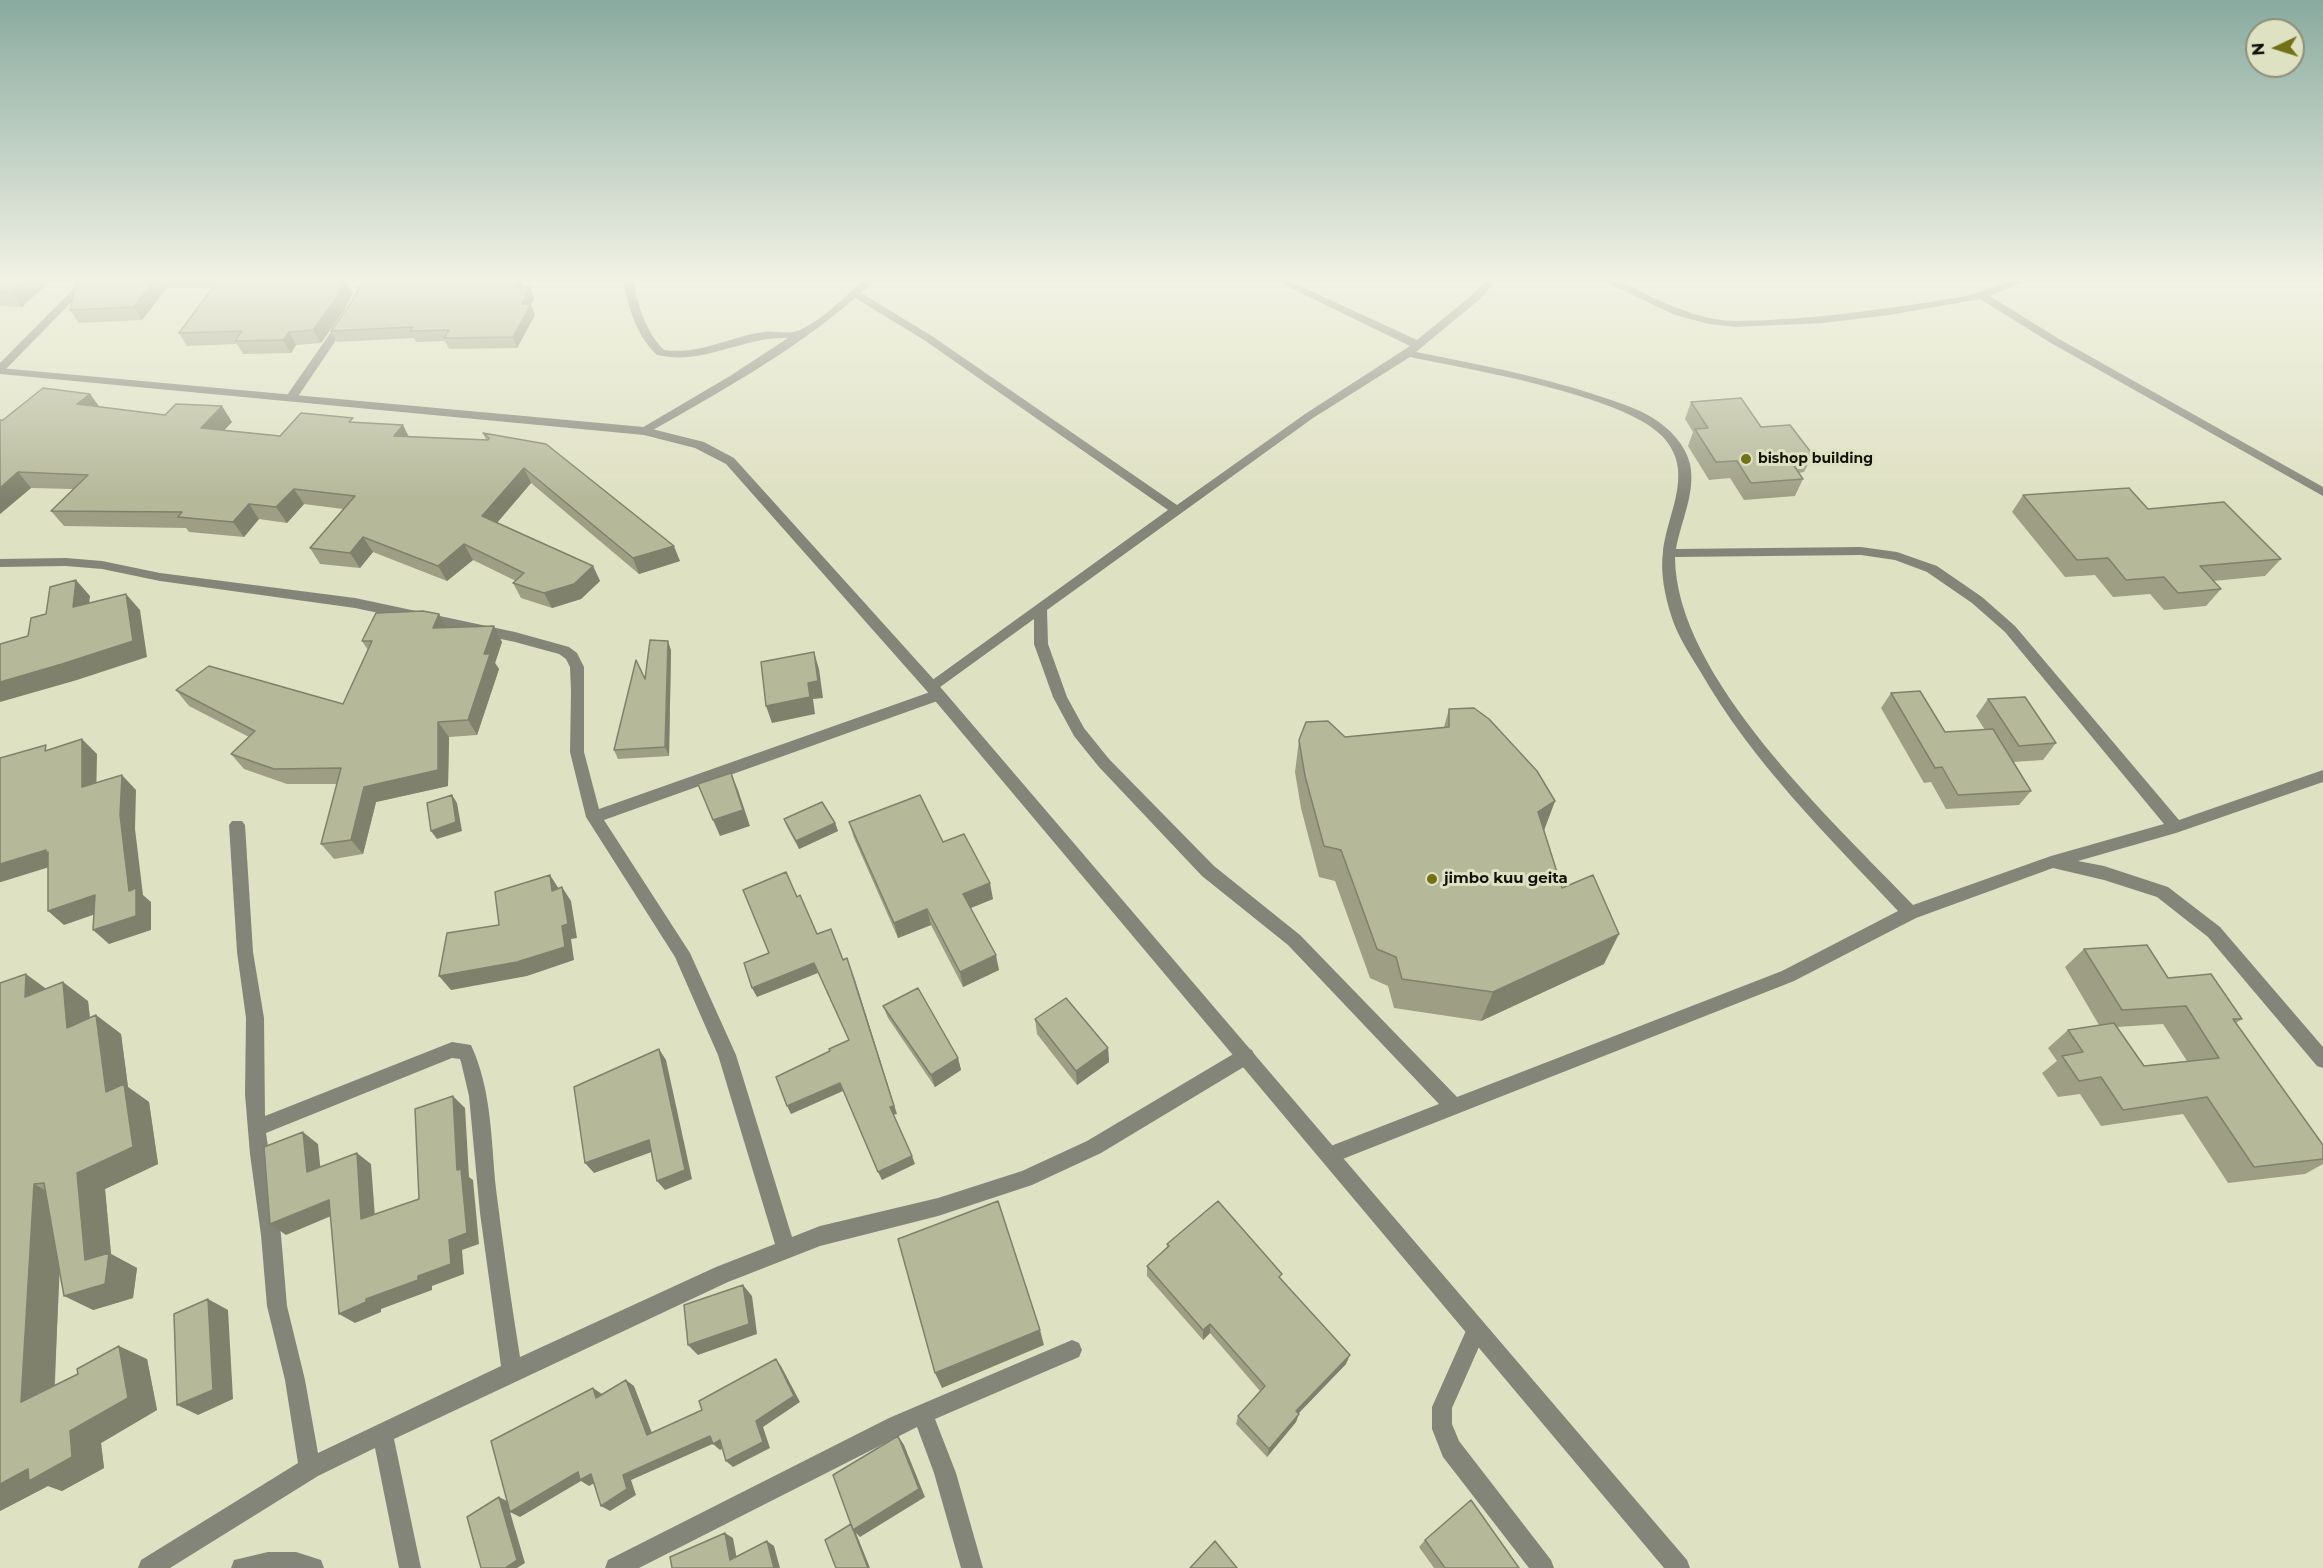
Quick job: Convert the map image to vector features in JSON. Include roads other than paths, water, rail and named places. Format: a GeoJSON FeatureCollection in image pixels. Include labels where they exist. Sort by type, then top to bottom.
{"type":"FeatureCollection","features":[{"type":"Feature","properties":{"kind":"street"},"geometry":{"type":"LineString","coordinates":[[0,370],[17,352]]}},
{"type":"Feature","properties":{"kind":"street"},"geometry":{"type":"LineString","coordinates":[[291,398],[323,352]]}},
{"type":"Feature","properties":{"kind":"street"},"geometry":{"type":"LineString","coordinates":[[660,352],[687,355],[701,352]]}},
{"type":"Feature","properties":{"kind":"street"},"geometry":{"type":"LineString","coordinates":[[644,431],[773,352]]}},
{"type":"Feature","properties":{"kind":"street"},"geometry":{"type":"LineString","coordinates":[[948,352],[1176,510]]}},
{"type":"Feature","properties":{"kind":"street"},"geometry":{"type":"LineString","coordinates":[[594,817],[934,690],[1176,510],[1309,416],[1408,352]]}},
{"type":"Feature","properties":{"kind":"street"},"geometry":{"type":"LineString","coordinates":[[1425,352],[1569,392],[1633,413],[1657,425],[1674,443],[1687,470],[1669,553],[1678,615],[1715,689],[1747,734],[1910,914]]}},
{"type":"Feature","properties":{"kind":"street"},"geometry":{"type":"LineString","coordinates":[[2075,352],[2323,492]]}},
{"type":"Feature","properties":{"kind":"street"},"geometry":{"type":"LineString","coordinates":[[0,370],[644,431],[695,442],[715,450],[730,461],[934,690],[1679,1568]]}},
{"type":"Feature","properties":{"kind":"street"},"geometry":{"type":"LineString","coordinates":[[1669,553],[1861,551],[1897,556],[1932,569],[1977,600],[2010,629],[2176,827]]}},
{"type":"Feature","properties":{"kind":"street"},"geometry":{"type":"LineString","coordinates":[[0,563],[66,562],[102,565],[160,577],[355,603],[464,625],[564,650],[572,656],[577,667],[577,752],[594,817],[676,944],[691,974],[727,1055],[786,1249]]}},
{"type":"Feature","properties":{"kind":"street"},"geometry":{"type":"LineString","coordinates":[[1040,610],[1041,644],[1060,698],[1079,732],[1104,763],[1208,871],[1293,940],[1453,1106]]}},
{"type":"Feature","properties":{"kind":"street"},"geometry":{"type":"LineString","coordinates":[[1330,1155],[1788,976],[1910,914],[2051,862],[2176,827],[2323,776]]}},
{"type":"Feature","properties":{"kind":"street"},"geometry":{"type":"LineString","coordinates":[[237,825],[245,952],[255,1018],[254,1094],[277,1306],[295,1380],[310,1468]]}},
{"type":"Feature","properties":{"kind":"street"},"geometry":{"type":"LineString","coordinates":[[2051,862],[2104,873],[2162,892],[2214,932],[2323,1060]]}},
{"type":"Feature","properties":{"kind":"street"},"geometry":{"type":"LineString","coordinates":[[257,1128],[452,1050],[465,1051],[469,1057],[476,1087],[487,1192],[512,1371]]}},
{"type":"Feature","properties":{"kind":"street"},"geometry":{"type":"LineString","coordinates":[[149,1568],[310,1468],[512,1371],[723,1274],[820,1236],[938,1207],[1025,1179],[1094,1147],[1246,1056]]}},
{"type":"Feature","properties":{"kind":"street"},"geometry":{"type":"LineString","coordinates":[[1476,1331],[1442,1407],[1440,1419],[1443,1433],[1451,1449],[1543,1568]]}},
{"type":"Feature","properties":{"kind":"street"},"geometry":{"type":"LineString","coordinates":[[616,1568],[896,1425],[1072,1350]]}},
{"type":"Feature","properties":{"kind":"street"},"geometry":{"type":"LineString","coordinates":[[923,1415],[945,1473],[972,1568]]}},
{"type":"Feature","properties":{"kind":"street"},"geometry":{"type":"LineString","coordinates":[[382,1433],[410,1568]]}},
{"type":"Feature","properties":{"kind":"street"},"geometry":{"type":"LineString","coordinates":[[242,1568],[256,1563],[305,1565],[313,1568]]}},
{"type":"Feature","properties":{"kind":"place","name":"bishop building"},"geometry":{"type":"Point","coordinates":[1746,459]}},
{"type":"Feature","properties":{"kind":"place","name":"jimbo kuu geita"},"geometry":{"type":"Point","coordinates":[1432,879]}}]}
